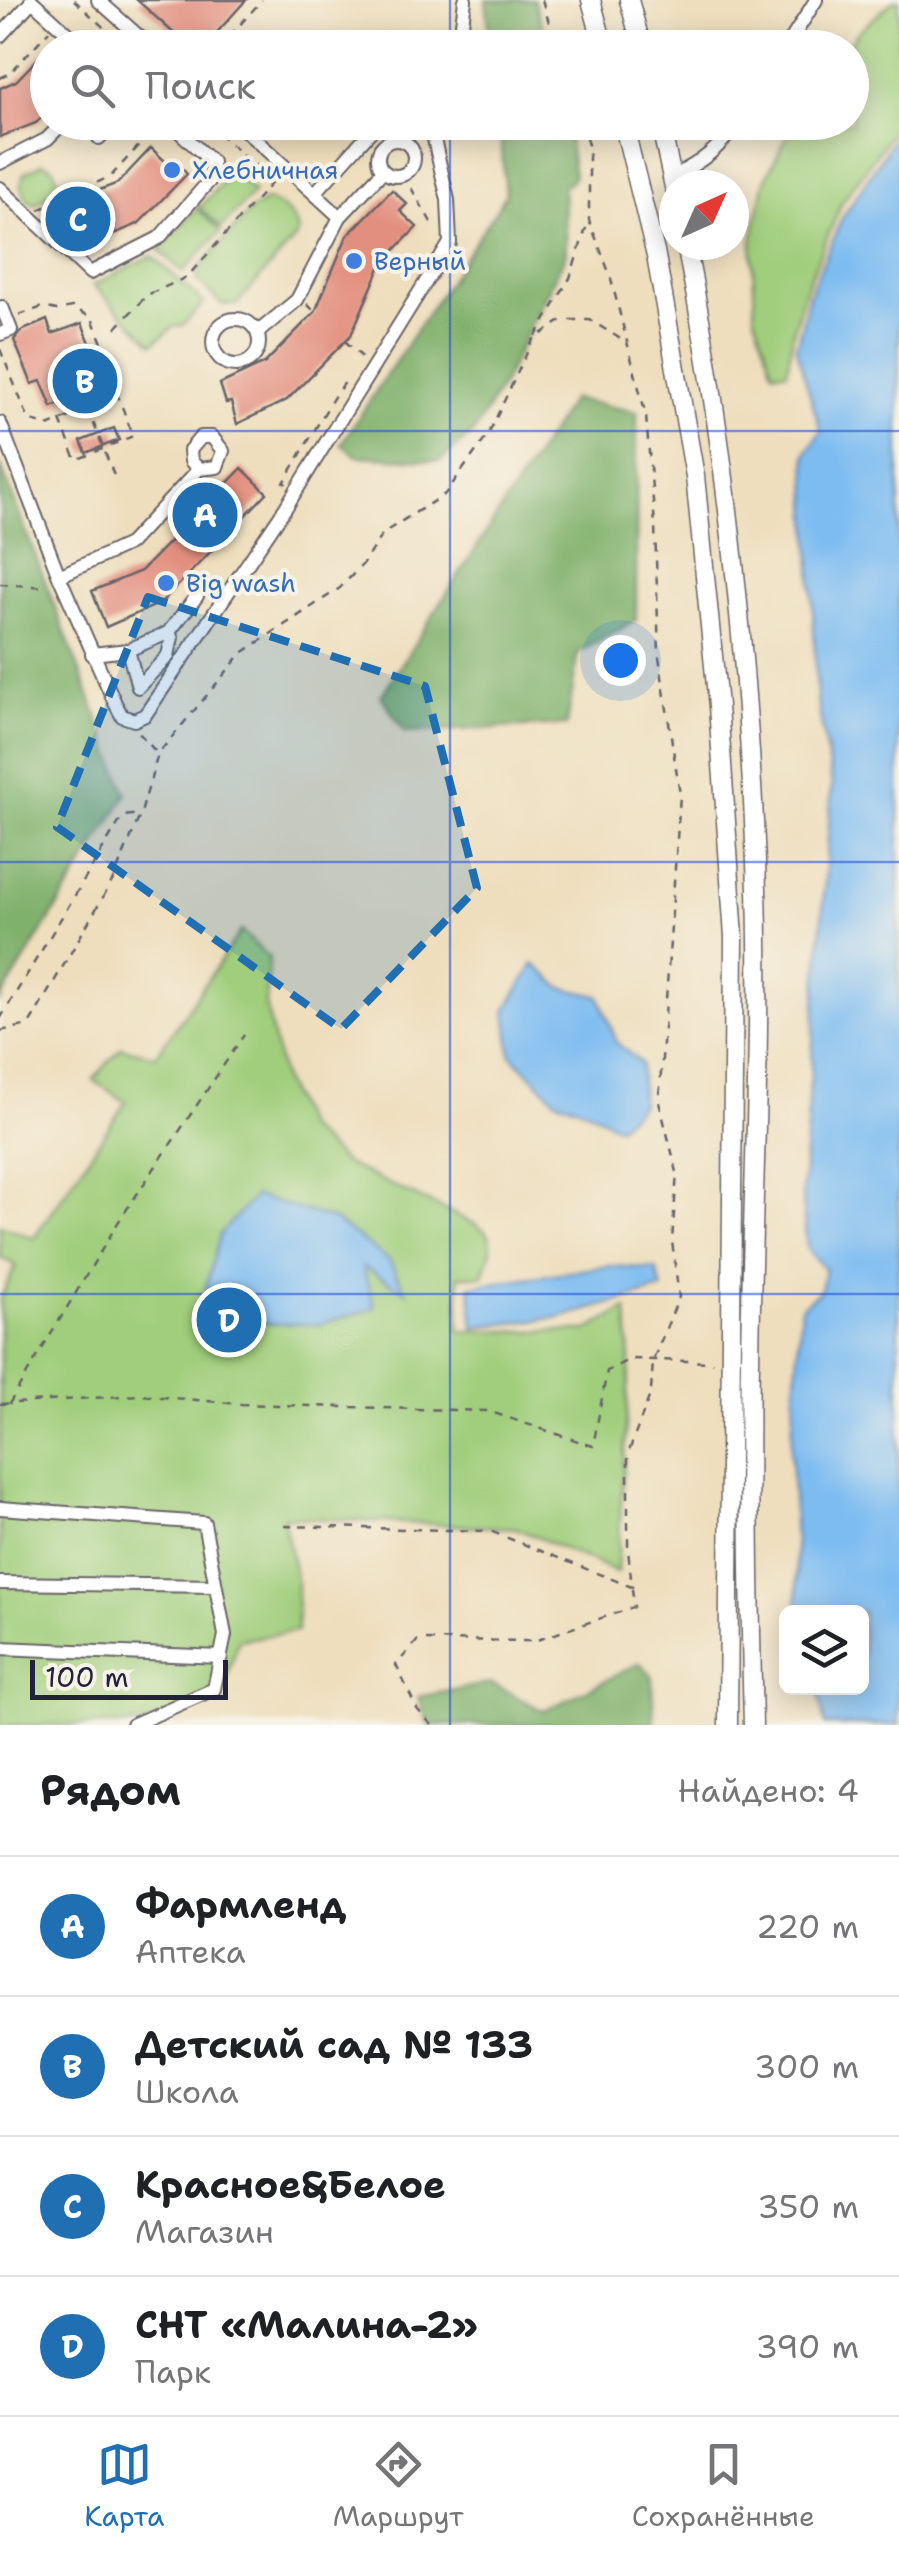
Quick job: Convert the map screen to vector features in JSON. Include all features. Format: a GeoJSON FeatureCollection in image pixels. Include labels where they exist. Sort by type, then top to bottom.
{"type":"FeatureCollection","features":[{"type":"Feature","properties":{"kind":"main road"},"geometry":{"type":"LineString","coordinates":[[591,0],[599,30]]}},
{"type":"Feature","properties":{"kind":"main road"},"geometry":{"type":"LineString","coordinates":[[629,0],[637,30]]}},
{"type":"Feature","properties":{"kind":"main road"},"geometry":{"type":"LineString","coordinates":[[627,140],[656,256],[695,476],[718,706],[734,938],[728,1725]]}},
{"type":"Feature","properties":{"kind":"main road"},"geometry":{"type":"LineString","coordinates":[[664,140],[670,170]]}},
{"type":"Feature","properties":{"kind":"main road"},"geometry":{"type":"LineString","coordinates":[[689,260],[718,427],[739,632],[756,861],[758,1015],[750,1362],[752,1725]]}},
{"type":"Feature","properties":{"kind":"street"},"geometry":{"type":"LineString","coordinates":[[98,0],[132,30]]}},
{"type":"Feature","properties":{"kind":"street"},"geometry":{"type":"LineString","coordinates":[[461,30],[465,0]]}},
{"type":"Feature","properties":{"kind":"street"},"geometry":{"type":"LineString","coordinates":[[797,30],[816,0]]}},
{"type":"Feature","properties":{"kind":"street"},"geometry":{"type":"LineString","coordinates":[[0,36],[32,1],[64,30]]}},
{"type":"Feature","properties":{"kind":"street"},"geometry":{"type":"LineString","coordinates":[[0,164],[45,140]]}},
{"type":"Feature","properties":{"kind":"street"},"geometry":{"type":"LineString","coordinates":[[0,188],[90,273],[159,238],[212,178],[212,162],[184,140]]}},
{"type":"Feature","properties":{"kind":"street"},"geometry":{"type":"LineString","coordinates":[[256,140],[340,217]]}},
{"type":"Feature","properties":{"kind":"street"},"geometry":{"type":"LineString","coordinates":[[316,193],[363,140]]}},
{"type":"Feature","properties":{"kind":"street"},"geometry":{"type":"LineString","coordinates":[[393,140],[403,141],[414,158],[410,168],[393,176],[384,171],[378,162],[378,152],[393,140]]}},
{"type":"Feature","properties":{"kind":"street"},"geometry":{"type":"LineString","coordinates":[[0,422],[61,582],[122,716],[134,720],[145,715],[302,482],[450,243],[448,200],[434,140]]}},
{"type":"Feature","properties":{"kind":"street"},"geometry":{"type":"LineString","coordinates":[[690,170],[725,140]]}},
{"type":"Feature","properties":{"kind":"street"},"geometry":{"type":"LineString","coordinates":[[258,334],[297,300],[340,217],[384,171]]}},
{"type":"Feature","properties":{"kind":"street"},"geometry":{"type":"LineString","coordinates":[[0,334],[11,330],[4,313]]}},
{"type":"Feature","properties":{"kind":"street"},"geometry":{"type":"LineString","coordinates":[[61,582],[129,544],[199,469]]}},
{"type":"Feature","properties":{"kind":"street"},"geometry":{"type":"LineString","coordinates":[[92,654],[128,650],[168,632],[197,596]]}},
{"type":"Feature","properties":{"kind":"street"},"geometry":{"type":"LineString","coordinates":[[128,650],[138,686],[171,651],[172,637],[168,632]]}},
{"type":"Feature","properties":{"kind":"street"},"geometry":{"type":"LineString","coordinates":[[0,1508],[204,1523],[225,1636],[214,1689],[132,1725]]}},
{"type":"Feature","properties":{"kind":"street"},"geometry":{"type":"LineString","coordinates":[[0,1583],[216,1586]]}},
{"type":"Feature","properties":{"kind":"street"},"geometry":{"type":"LineString","coordinates":[[0,1648],[221,1657]]}},
{"type":"Feature","properties":{"kind":"path"},"geometry":{"type":"LineString","coordinates":[[74,0],[106,30]]}},
{"type":"Feature","properties":{"kind":"path"},"geometry":{"type":"LineString","coordinates":[[235,30],[262,0]]}},
{"type":"Feature","properties":{"kind":"path"},"geometry":{"type":"LineString","coordinates":[[542,0],[552,30]]}},
{"type":"Feature","properties":{"kind":"path"},"geometry":{"type":"LineString","coordinates":[[0,78],[30,51]]}},
{"type":"Feature","properties":{"kind":"path"},"geometry":{"type":"LineString","coordinates":[[34,212],[111,176],[148,140]]}},
{"type":"Feature","properties":{"kind":"path"},"geometry":{"type":"LineString","coordinates":[[227,140],[251,163],[285,185]]}},
{"type":"Feature","properties":{"kind":"path"},"geometry":{"type":"LineString","coordinates":[[0,1031],[29,1025],[114,878],[141,814],[158,754],[242,654],[340,588],[362,566],[383,533],[445,494],[488,435],[533,340],[570,278],[589,220],[587,140]]}},
{"type":"Feature","properties":{"kind":"path"},"geometry":{"type":"LineString","coordinates":[[403,174],[440,238]]}},
{"type":"Feature","properties":{"kind":"path"},"geometry":{"type":"LineString","coordinates":[[116,328],[147,295],[186,277],[276,178]]}},
{"type":"Feature","properties":{"kind":"path"},"geometry":{"type":"LineString","coordinates":[[432,1725],[417,1708],[396,1665],[418,1640],[534,1640],[634,1607],[628,1550],[628,1454],[651,1392],[653,1360],[679,1297],[672,1242],[676,1172],[659,1102],[680,796],[659,658],[656,525],[646,416],[610,276],[589,220]]}},
{"type":"Feature","properties":{"kind":"path"},"geometry":{"type":"LineString","coordinates":[[4,313],[72,307],[92,318],[120,384],[117,395],[133,436],[76,460],[60,420]]}},
{"type":"Feature","properties":{"kind":"path"},"geometry":{"type":"LineString","coordinates":[[533,340],[562,320],[590,320],[625,342]]}},
{"type":"Feature","properties":{"kind":"path"},"geometry":{"type":"LineString","coordinates":[[345,341],[364,360],[370,354]]}},
{"type":"Feature","properties":{"kind":"path"},"geometry":{"type":"LineString","coordinates":[[0,349],[29,420],[40,426],[117,395]]}},
{"type":"Feature","properties":{"kind":"path"},"geometry":{"type":"LineString","coordinates":[[302,482],[284,483],[336,394],[355,371]]}},
{"type":"Feature","properties":{"kind":"path"},"geometry":{"type":"LineString","coordinates":[[88,409],[115,478]]}},
{"type":"Feature","properties":{"kind":"path"},"geometry":{"type":"LineString","coordinates":[[0,584],[61,582]]}},
{"type":"Feature","properties":{"kind":"path"},"geometry":{"type":"LineString","coordinates":[[122,716],[158,754]]}},
{"type":"Feature","properties":{"kind":"path"},"geometry":{"type":"LineString","coordinates":[[0,1018],[123,816],[141,814]]}},
{"type":"Feature","properties":{"kind":"path"},"geometry":{"type":"LineString","coordinates":[[8,1404],[119,1220],[244,1035]]}},
{"type":"Feature","properties":{"kind":"path"},"geometry":{"type":"LineString","coordinates":[[0,1404],[140,1395],[242,1404],[488,1411],[593,1446],[607,1371],[630,1359],[730,1363]]}},
{"type":"Feature","properties":{"kind":"path"},"geometry":{"type":"LineString","coordinates":[[284,1526],[490,1531],[632,1588]]}},
{"type":"Feature","properties":{"kind":"highlighted area"},"geometry":{"type":"Polygon","coordinates":[[[148,597],[425,686],[477,888],[341,1029],[57,827],[148,597]]]}},
{"type":"Feature","properties":{"kind":"green space"},"geometry":{"type":"Polygon","coordinates":[[[486,0],[534,0],[544,30],[489,30],[486,0]]]}},
{"type":"Feature","properties":{"kind":"green space"},"geometry":{"type":"Polygon","coordinates":[[[894,0],[899,0],[899,122],[842,202],[805,290],[787,372],[773,371],[755,317],[752,240],[765,180],[785,140],[869,140],[869,30],[860,30],[894,0]]]}},
{"type":"Feature","properties":{"kind":"green space"},"geometry":{"type":"Polygon","coordinates":[[[501,140],[569,140],[574,176],[563,188],[566,254],[503,383],[474,432],[440,461],[357,456],[341,444],[506,195],[501,140]]]}},
{"type":"Feature","properties":{"kind":"green space"},"geometry":{"type":"Polygon","coordinates":[[[44,163],[53,168],[61,187],[36,204],[27,200],[21,185],[24,173],[44,163]]]}},
{"type":"Feature","properties":{"kind":"green space"},"geometry":{"type":"Polygon","coordinates":[[[232,172],[254,192],[221,228],[199,208],[232,172]]]}},
{"type":"Feature","properties":{"kind":"green space"},"geometry":{"type":"Polygon","coordinates":[[[267,200],[288,213],[296,223],[298,235],[236,305],[221,304],[197,280],[199,268],[251,210],[267,200]]]}},
{"type":"Feature","properties":{"kind":"green space"},"geometry":{"type":"Polygon","coordinates":[[[197,208],[221,231],[183,272],[159,250],[197,208]]]}},
{"type":"Feature","properties":{"kind":"green space"},"geometry":{"type":"Polygon","coordinates":[[[152,256],[204,303],[183,325],[173,327],[153,344],[93,285],[152,256]]]}},
{"type":"Feature","properties":{"kind":"green space"},"geometry":{"type":"Polygon","coordinates":[[[572,399],[637,412],[636,620],[578,653],[567,725],[405,732],[381,696],[572,399]]]}},
{"type":"Feature","properties":{"kind":"green space"},"geometry":{"type":"Polygon","coordinates":[[[0,464],[127,794],[0,1000],[0,464]]]}},
{"type":"Feature","properties":{"kind":"green space"},"geometry":{"type":"Polygon","coordinates":[[[241,931],[269,958],[266,1006],[283,1080],[306,1128],[346,1164],[475,1224],[489,1235],[491,1251],[483,1276],[459,1276],[459,1331],[586,1331],[627,1309],[630,1359],[617,1572],[516,1528],[283,1517],[297,1584],[297,1631],[239,1640],[221,1694],[147,1725],[0,1725],[0,1299],[16,1266],[0,1257],[0,1225],[34,1238],[126,1102],[93,1080],[121,1048],[156,1056],[241,931]]]}},
{"type":"Feature","properties":{"kind":"green space"},"geometry":{"type":"Polygon","coordinates":[[[640,1663],[652,1676],[654,1725],[429,1725],[418,1697],[491,1683],[544,1711],[640,1663]]]}},
{"type":"Feature","properties":{"kind":"water"},"geometry":{"type":"Polygon","coordinates":[[[899,131],[899,1725],[825,1725],[819,1695],[869,1695],[869,1605],[798,1605],[791,1451],[801,1307],[821,1290],[825,1269],[807,1249],[802,1194],[832,784],[817,698],[806,454],[821,431],[796,348],[809,295],[842,218],[899,131]]]}},
{"type":"Feature","properties":{"kind":"water"},"geometry":{"type":"Polygon","coordinates":[[[534,964],[562,988],[599,996],[617,1043],[641,1063],[641,1104],[618,1127],[556,1100],[511,1055],[506,1010],[534,964]]]}},
{"type":"Feature","properties":{"kind":"water"},"geometry":{"type":"Polygon","coordinates":[[[255,1196],[334,1220],[389,1260],[406,1292],[363,1267],[375,1308],[321,1324],[271,1324],[211,1306],[206,1286],[220,1234],[255,1196]]]}},
{"type":"Feature","properties":{"kind":"water"},"geometry":{"type":"Polygon","coordinates":[[[609,1266],[656,1269],[662,1289],[563,1317],[474,1327],[470,1286],[609,1266]]]}},
{"type":"Feature","properties":{"kind":"building"},"geometry":{"type":"Polygon","coordinates":[[[137,0],[246,0],[219,30],[170,30],[137,0]]]}},
{"type":"Feature","properties":{"kind":"building"},"geometry":{"type":"Polygon","coordinates":[[[30,67],[30,125],[0,137],[0,88],[16,81],[30,67]]]}},
{"type":"Feature","properties":{"kind":"building"},"geometry":{"type":"Polygon","coordinates":[[[151,148],[167,163],[172,158],[187,174],[138,224],[87,245],[77,221],[72,223],[64,204],[118,183],[151,148]]]}},
{"type":"Feature","properties":{"kind":"building"},"geometry":{"type":"Polygon","coordinates":[[[392,190],[407,204],[400,211],[417,227],[382,263],[351,335],[287,400],[237,424],[231,402],[226,403],[220,384],[265,363],[315,312],[347,236],[392,190]]]}},
{"type":"Feature","properties":{"kind":"building"},"geometry":{"type":"Polygon","coordinates":[[[47,320],[52,334],[82,323],[92,348],[97,346],[101,356],[96,358],[107,385],[52,407],[41,381],[32,384],[14,340],[21,331],[47,320]]]}},
{"type":"Feature","properties":{"kind":"building"},"geometry":{"type":"Polygon","coordinates":[[[114,428],[119,440],[86,453],[81,441],[114,428]]]}},
{"type":"Feature","properties":{"kind":"building"},"geometry":{"type":"Polygon","coordinates":[[[242,468],[267,493],[161,603],[106,627],[92,591],[141,571],[242,468]]]}},
{"type":"Feature","properties":{"kind":"place","name":"Хлебничная"},"geometry":{"type":"Point","coordinates":[172,170]}},
{"type":"Feature","properties":{"kind":"place","name":"Красное&Белое"},"geometry":{"type":"Point","coordinates":[78,219]}},
{"type":"Feature","properties":{"kind":"place","name":"Верный"},"geometry":{"type":"Point","coordinates":[354,261]}},
{"type":"Feature","properties":{"kind":"place","name":"Детский сад № 133"},"geometry":{"type":"Point","coordinates":[85,381]}},
{"type":"Feature","properties":{"kind":"place","name":"Фармленд"},"geometry":{"type":"Point","coordinates":[205,515]}},
{"type":"Feature","properties":{"kind":"place","name":"Big wash"},"geometry":{"type":"Point","coordinates":[166,583]}},
{"type":"Feature","properties":{"kind":"place","name":"СНТ «Малина-2»"},"geometry":{"type":"Point","coordinates":[229,1320]}}]}
